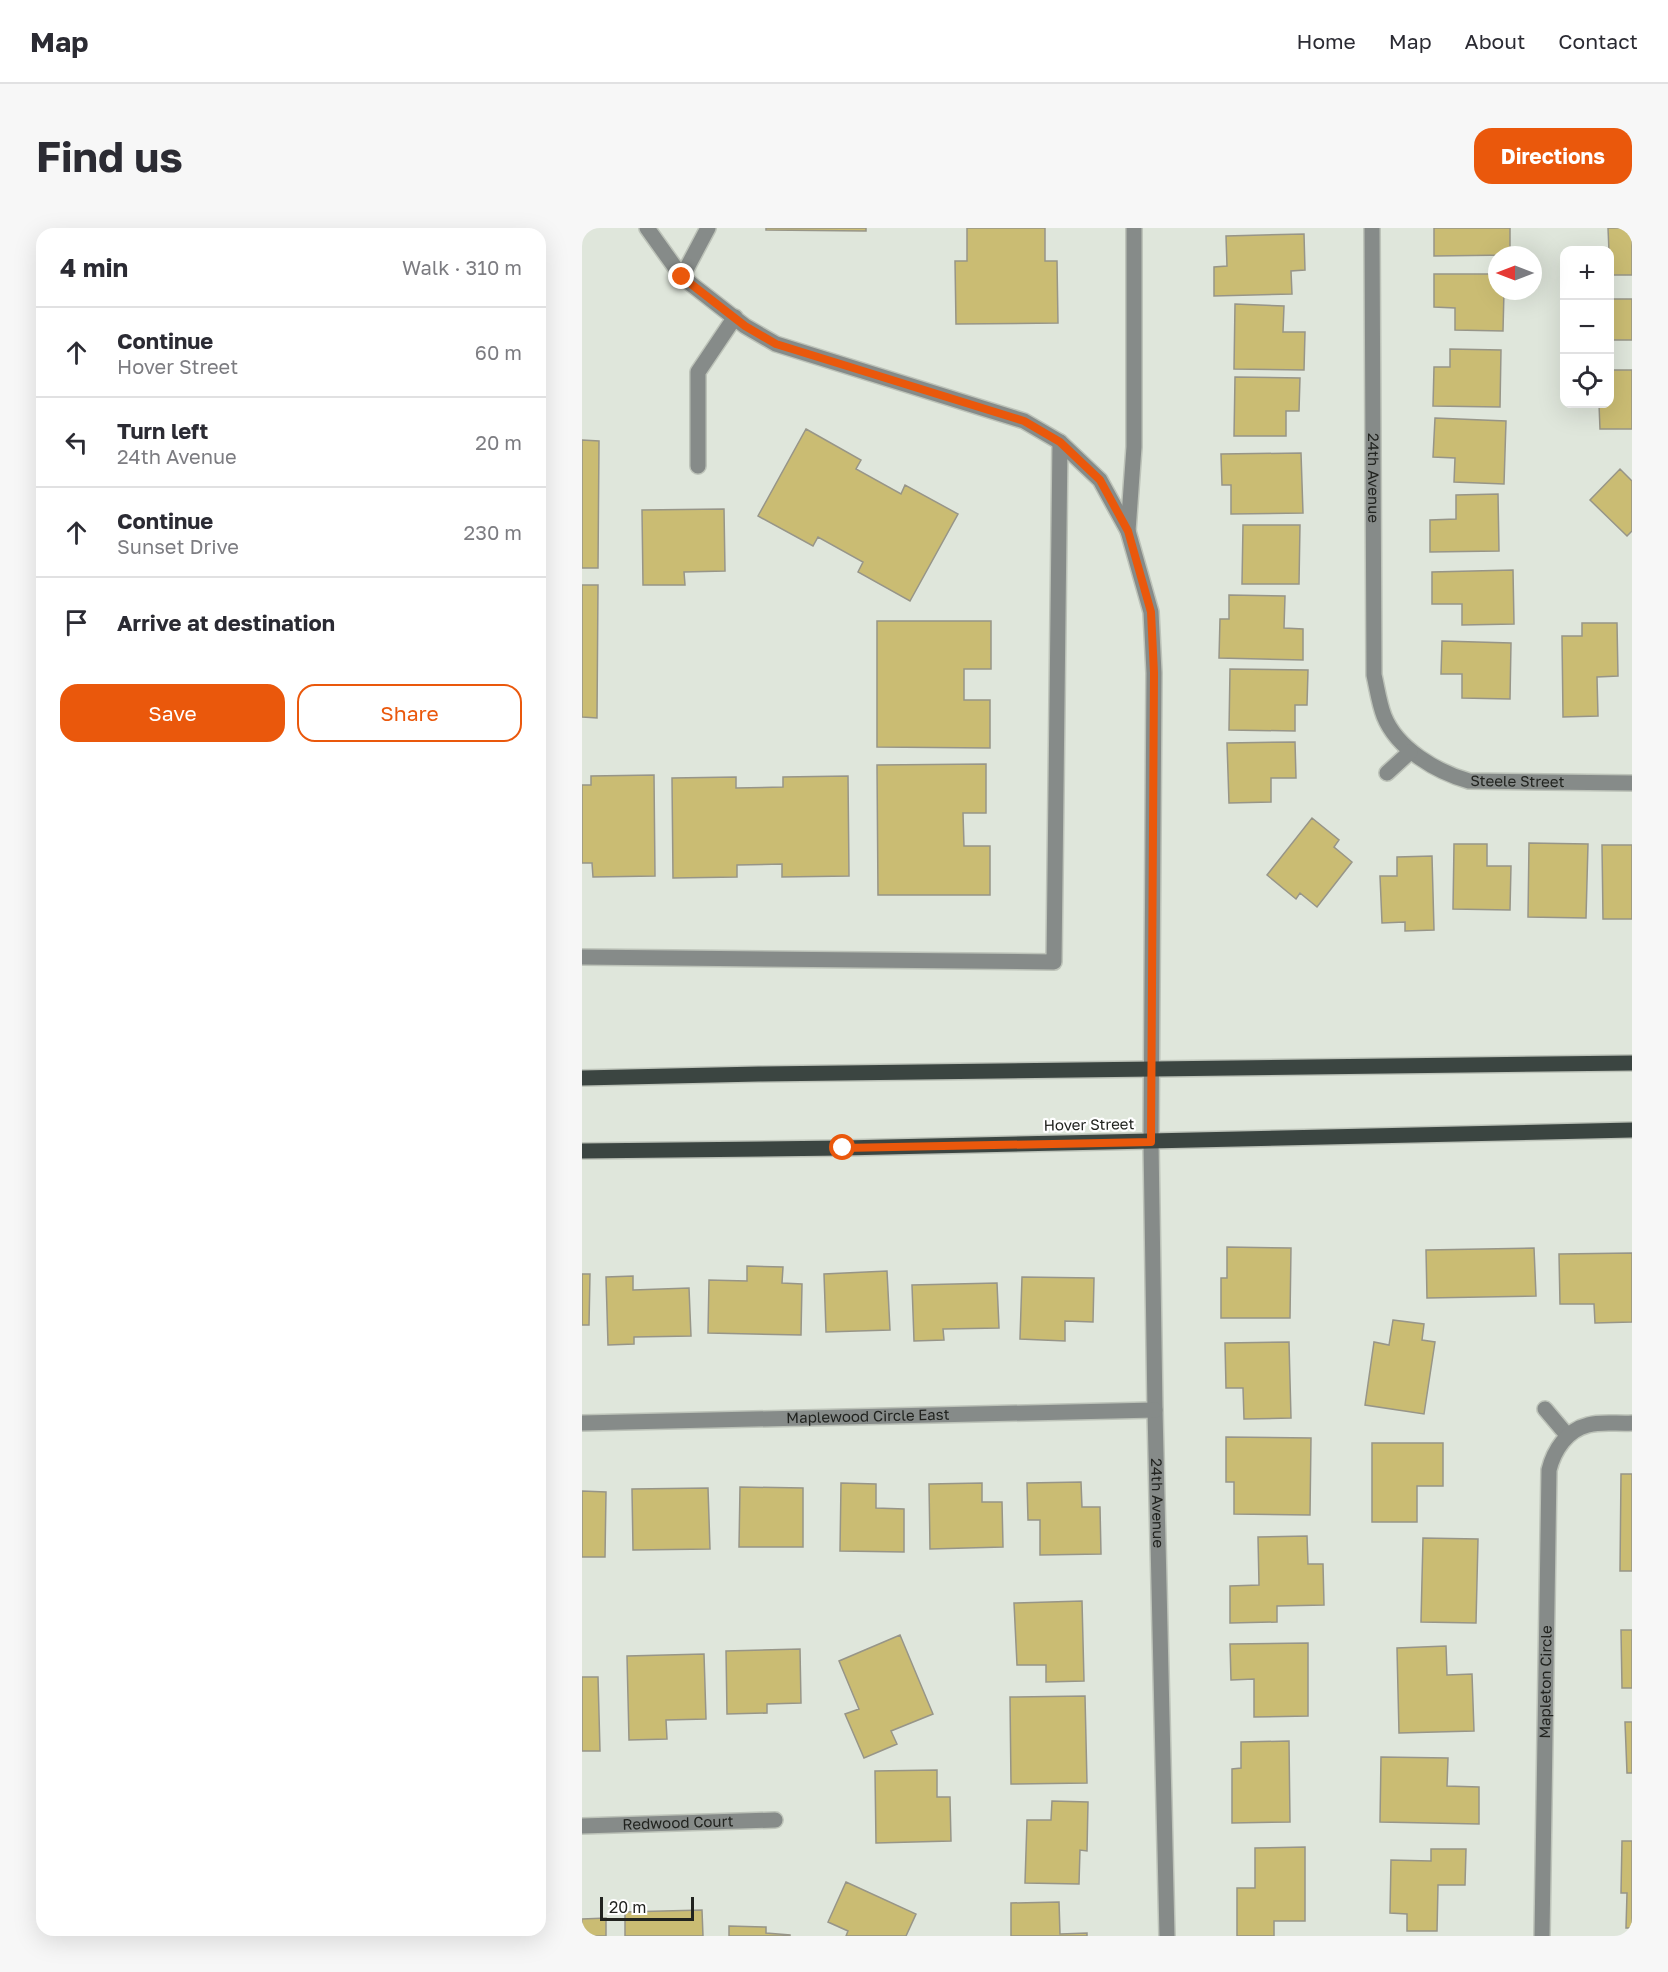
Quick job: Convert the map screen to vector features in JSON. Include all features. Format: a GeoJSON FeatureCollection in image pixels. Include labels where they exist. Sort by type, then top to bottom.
{"type":"FeatureCollection","features":[{"type":"Feature","properties":{"kind":"main road"},"geometry":{"type":"LineString","coordinates":[[582,1078],[1632,1063]]}},
{"type":"Feature","properties":{"kind":"main road","name":"Hover Street"},"geometry":{"type":"LineString","coordinates":[[582,1151],[1151,1142],[1632,1130]]}},
{"type":"Feature","properties":{"kind":"street"},"geometry":{"type":"LineString","coordinates":[[647,228],[682,277],[745,326],[776,344],[1024,421],[1060,442],[1100,480],[1128,531]]}},
{"type":"Feature","properties":{"kind":"street"},"geometry":{"type":"LineString","coordinates":[[682,277],[708,228]]}},
{"type":"Feature","properties":{"kind":"street"},"geometry":{"type":"LineString","coordinates":[[1128,531],[1134,447],[1134,228]]}},
{"type":"Feature","properties":{"kind":"street","name":"24th Avenue"},"geometry":{"type":"LineString","coordinates":[[1372,228],[1374,675],[1384,717],[1390,726]]}},
{"type":"Feature","properties":{"kind":"street"},"geometry":{"type":"LineString","coordinates":[[698,466],[698,372],[735,317]]}},
{"type":"Feature","properties":{"kind":"street"},"geometry":{"type":"LineString","coordinates":[[582,957],[1054,962],[1060,442]]}},
{"type":"Feature","properties":{"kind":"street","name":"24th Avenue"},"geometry":{"type":"LineString","coordinates":[[1128,531],[1151,612],[1154,685],[1151,1142],[1167,1936]]}},
{"type":"Feature","properties":{"kind":"street","name":"Steele Street"},"geometry":{"type":"LineString","coordinates":[[1390,726],[1410,752],[1447,775],[1468,781],[1632,783]]}},
{"type":"Feature","properties":{"kind":"street"},"geometry":{"type":"LineString","coordinates":[[1387,773],[1410,752]]}},
{"type":"Feature","properties":{"kind":"street"},"geometry":{"type":"LineString","coordinates":[[1545,1409],[1568,1435],[1588,1425],[1632,1423]]}},
{"type":"Feature","properties":{"kind":"street","name":"Maplewood Circle East"},"geometry":{"type":"LineString","coordinates":[[582,1423],[1155,1410]]}},
{"type":"Feature","properties":{"kind":"street","name":"Mapleton Circle"},"geometry":{"type":"LineString","coordinates":[[1542,1936],[1549,1470],[1553,1456],[1568,1435]]}},
{"type":"Feature","properties":{"kind":"street","name":"Redwood Court"},"geometry":{"type":"LineString","coordinates":[[582,1826],[775,1820]]}},
{"type":"Feature","properties":{"kind":"building"},"geometry":{"type":"Polygon","coordinates":[[[766,228],[866,228],[866,231],[766,230],[766,228]]]}},
{"type":"Feature","properties":{"kind":"building"},"geometry":{"type":"Polygon","coordinates":[[[967,228],[1045,228],[1045,261],[1057,261],[1058,323],[956,324],[955,261],[967,261],[967,228]]]}},
{"type":"Feature","properties":{"kind":"building"},"geometry":{"type":"Polygon","coordinates":[[[1434,228],[1510,228],[1510,246],[1488,246],[1488,255],[1434,256],[1434,228]]]}},
{"type":"Feature","properties":{"kind":"building"},"geometry":{"type":"Polygon","coordinates":[[[1608,228],[1632,228],[1632,275],[1614,275],[1614,246],[1609,246],[1608,228]]]}},
{"type":"Feature","properties":{"kind":"building"},"geometry":{"type":"Polygon","coordinates":[[[1304,234],[1305,270],[1291,271],[1292,294],[1214,296],[1214,267],[1227,266],[1226,236],[1304,234]]]}},
{"type":"Feature","properties":{"kind":"building"},"geometry":{"type":"Polygon","coordinates":[[[1434,274],[1488,274],[1488,300],[1504,300],[1503,331],[1455,330],[1455,308],[1434,307],[1434,274]]]}},
{"type":"Feature","properties":{"kind":"building"},"geometry":{"type":"Polygon","coordinates":[[[1614,299],[1632,299],[1632,340],[1614,340],[1614,299]]]}},
{"type":"Feature","properties":{"kind":"building"},"geometry":{"type":"Polygon","coordinates":[[[1235,304],[1284,306],[1283,332],[1305,332],[1304,370],[1234,369],[1235,304]]]}},
{"type":"Feature","properties":{"kind":"building"},"geometry":{"type":"Polygon","coordinates":[[[1450,349],[1501,350],[1500,407],[1433,406],[1434,367],[1450,367],[1450,349]]]}},
{"type":"Feature","properties":{"kind":"building"},"geometry":{"type":"Polygon","coordinates":[[[1614,370],[1632,370],[1632,429],[1600,429],[1599,408],[1614,408],[1614,370]]]}},
{"type":"Feature","properties":{"kind":"building"},"geometry":{"type":"Polygon","coordinates":[[[1235,377],[1300,378],[1299,411],[1286,411],[1286,436],[1234,436],[1235,377]]]}},
{"type":"Feature","properties":{"kind":"building"},"geometry":{"type":"Polygon","coordinates":[[[1435,418],[1506,421],[1504,484],[1454,482],[1455,458],[1433,457],[1435,418]]]}},
{"type":"Feature","properties":{"kind":"building"},"geometry":{"type":"Polygon","coordinates":[[[806,429],[861,460],[856,469],[901,494],[905,485],[958,514],[910,601],[858,572],[863,562],[818,537],[813,546],[758,516],[806,429]]]}},
{"type":"Feature","properties":{"kind":"building"},"geometry":{"type":"Polygon","coordinates":[[[582,440],[599,441],[598,568],[582,568],[582,440]]]}},
{"type":"Feature","properties":{"kind":"building"},"geometry":{"type":"Polygon","coordinates":[[[1301,453],[1303,513],[1231,514],[1231,485],[1222,485],[1221,454],[1301,453]]]}},
{"type":"Feature","properties":{"kind":"building"},"geometry":{"type":"Polygon","coordinates":[[[1620,469],[1632,481],[1632,531],[1627,536],[1590,500],[1620,469]]]}},
{"type":"Feature","properties":{"kind":"building"},"geometry":{"type":"Polygon","coordinates":[[[1498,494],[1499,551],[1430,552],[1430,520],[1456,519],[1456,495],[1498,494]]]}},
{"type":"Feature","properties":{"kind":"building"},"geometry":{"type":"Polygon","coordinates":[[[724,509],[725,571],[684,572],[685,585],[643,585],[642,510],[724,509]]]}},
{"type":"Feature","properties":{"kind":"building"},"geometry":{"type":"Polygon","coordinates":[[[1243,525],[1300,525],[1299,584],[1242,584],[1243,525]]]}},
{"type":"Feature","properties":{"kind":"building"},"geometry":{"type":"Polygon","coordinates":[[[1513,570],[1514,624],[1462,625],[1462,604],[1432,604],[1432,572],[1513,570]]]}},
{"type":"Feature","properties":{"kind":"building"},"geometry":{"type":"Polygon","coordinates":[[[582,585],[598,585],[597,718],[582,717],[582,585]]]}},
{"type":"Feature","properties":{"kind":"building"},"geometry":{"type":"Polygon","coordinates":[[[1229,595],[1285,596],[1284,628],[1303,629],[1303,660],[1219,658],[1220,619],[1229,619],[1229,595]]]}},
{"type":"Feature","properties":{"kind":"building"},"geometry":{"type":"Polygon","coordinates":[[[877,621],[991,621],[991,669],[964,669],[964,700],[990,700],[990,748],[877,747],[877,621]]]}},
{"type":"Feature","properties":{"kind":"building"},"geometry":{"type":"Polygon","coordinates":[[[1582,623],[1617,623],[1618,676],[1597,677],[1598,716],[1563,717],[1562,636],[1582,636],[1582,623]]]}},
{"type":"Feature","properties":{"kind":"building"},"geometry":{"type":"Polygon","coordinates":[[[1442,641],[1511,643],[1510,699],[1462,698],[1462,674],[1441,674],[1442,641]]]}},
{"type":"Feature","properties":{"kind":"building"},"geometry":{"type":"Polygon","coordinates":[[[1230,669],[1308,670],[1307,705],[1295,705],[1295,731],[1229,730],[1230,669]]]}},
{"type":"Feature","properties":{"kind":"building"},"geometry":{"type":"Polygon","coordinates":[[[1295,742],[1296,778],[1271,778],[1271,802],[1229,803],[1227,743],[1295,742]]]}},
{"type":"Feature","properties":{"kind":"building"},"geometry":{"type":"Polygon","coordinates":[[[986,764],[986,813],[963,813],[964,846],[990,846],[990,895],[878,895],[877,765],[986,764]]]}},
{"type":"Feature","properties":{"kind":"building"},"geometry":{"type":"Polygon","coordinates":[[[654,775],[655,876],[593,877],[592,863],[582,863],[582,785],[591,785],[591,776],[654,775]]]}},
{"type":"Feature","properties":{"kind":"building"},"geometry":{"type":"Polygon","coordinates":[[[848,776],[849,876],[782,877],[782,864],[737,865],[737,877],[673,878],[672,778],[736,777],[736,788],[783,787],[783,777],[848,776]]]}},
{"type":"Feature","properties":{"kind":"building"},"geometry":{"type":"Polygon","coordinates":[[[1312,818],[1339,840],[1334,847],[1352,862],[1317,907],[1300,893],[1296,899],[1267,875],[1312,818]]]}},
{"type":"Feature","properties":{"kind":"building"},"geometry":{"type":"Polygon","coordinates":[[[1529,843],[1588,844],[1586,918],[1528,917],[1529,843]]]}},
{"type":"Feature","properties":{"kind":"building"},"geometry":{"type":"Polygon","coordinates":[[[1454,844],[1487,844],[1487,866],[1511,866],[1510,910],[1453,909],[1454,844]]]}},
{"type":"Feature","properties":{"kind":"building"},"geometry":{"type":"Polygon","coordinates":[[[1602,845],[1632,845],[1632,919],[1603,919],[1602,845]]]}},
{"type":"Feature","properties":{"kind":"building"},"geometry":{"type":"Polygon","coordinates":[[[1432,856],[1434,930],[1405,931],[1405,922],[1382,923],[1380,876],[1397,876],[1397,857],[1432,856]]]}},
{"type":"Feature","properties":{"kind":"building"},"geometry":{"type":"Polygon","coordinates":[[[1227,1247],[1291,1248],[1290,1318],[1221,1318],[1221,1278],[1227,1278],[1227,1247]]]}},
{"type":"Feature","properties":{"kind":"building"},"geometry":{"type":"Polygon","coordinates":[[[1534,1248],[1536,1296],[1427,1298],[1426,1250],[1534,1248]]]}},
{"type":"Feature","properties":{"kind":"building"},"geometry":{"type":"Polygon","coordinates":[[[1632,1253],[1632,1322],[1595,1323],[1594,1304],[1560,1304],[1559,1254],[1632,1253]]]}},
{"type":"Feature","properties":{"kind":"building"},"geometry":{"type":"Polygon","coordinates":[[[747,1266],[783,1267],[782,1283],[802,1284],[801,1335],[708,1333],[709,1280],[747,1281],[747,1266]]]}},
{"type":"Feature","properties":{"kind":"building"},"geometry":{"type":"Polygon","coordinates":[[[887,1271],[890,1330],[826,1332],[824,1274],[887,1271]]]}},
{"type":"Feature","properties":{"kind":"building"},"geometry":{"type":"Polygon","coordinates":[[[582,1274],[590,1274],[589,1325],[582,1325],[582,1274]]]}},
{"type":"Feature","properties":{"kind":"building"},"geometry":{"type":"Polygon","coordinates":[[[633,1276],[633,1290],[689,1288],[691,1336],[634,1337],[634,1344],[608,1345],[606,1277],[633,1276]]]}},
{"type":"Feature","properties":{"kind":"building"},"geometry":{"type":"Polygon","coordinates":[[[1022,1277],[1094,1278],[1093,1322],[1065,1321],[1065,1341],[1020,1339],[1022,1277]]]}},
{"type":"Feature","properties":{"kind":"building"},"geometry":{"type":"Polygon","coordinates":[[[997,1283],[999,1328],[943,1329],[944,1340],[914,1341],[912,1285],[997,1283]]]}},
{"type":"Feature","properties":{"kind":"building"},"geometry":{"type":"Polygon","coordinates":[[[1393,1320],[1424,1324],[1422,1340],[1435,1342],[1424,1414],[1365,1405],[1374,1342],[1389,1345],[1393,1320]]]}},
{"type":"Feature","properties":{"kind":"building"},"geometry":{"type":"Polygon","coordinates":[[[1289,1342],[1291,1418],[1244,1419],[1243,1388],[1226,1388],[1225,1343],[1289,1342]]]}},
{"type":"Feature","properties":{"kind":"building"},"geometry":{"type":"Polygon","coordinates":[[[1226,1437],[1311,1438],[1310,1515],[1234,1514],[1234,1482],[1226,1482],[1226,1437]]]}},
{"type":"Feature","properties":{"kind":"building"},"geometry":{"type":"Polygon","coordinates":[[[1372,1443],[1443,1443],[1443,1486],[1417,1486],[1417,1522],[1372,1522],[1372,1443]]]}},
{"type":"Feature","properties":{"kind":"building"},"geometry":{"type":"Polygon","coordinates":[[[1621,1474],[1632,1474],[1632,1571],[1620,1571],[1621,1474]]]}},
{"type":"Feature","properties":{"kind":"building"},"geometry":{"type":"Polygon","coordinates":[[[1081,1482],[1082,1507],[1100,1507],[1101,1554],[1040,1555],[1040,1520],[1028,1520],[1027,1483],[1081,1482]]]}},
{"type":"Feature","properties":{"kind":"building"},"geometry":{"type":"Polygon","coordinates":[[[841,1483],[876,1484],[876,1508],[904,1509],[904,1552],[840,1551],[841,1483]]]}},
{"type":"Feature","properties":{"kind":"building"},"geometry":{"type":"Polygon","coordinates":[[[982,1483],[982,1502],[1002,1502],[1003,1547],[930,1549],[929,1484],[982,1483]]]}},
{"type":"Feature","properties":{"kind":"building"},"geometry":{"type":"Polygon","coordinates":[[[740,1487],[803,1488],[803,1547],[739,1547],[740,1487]]]}},
{"type":"Feature","properties":{"kind":"building"},"geometry":{"type":"Polygon","coordinates":[[[708,1488],[710,1549],[633,1550],[632,1489],[708,1488]]]}},
{"type":"Feature","properties":{"kind":"building"},"geometry":{"type":"Polygon","coordinates":[[[582,1491],[606,1492],[605,1557],[582,1557],[582,1491]]]}},
{"type":"Feature","properties":{"kind":"building"},"geometry":{"type":"Polygon","coordinates":[[[1307,1536],[1308,1564],[1323,1564],[1324,1605],[1277,1606],[1277,1622],[1230,1623],[1230,1586],[1259,1585],[1258,1537],[1307,1536]]]}},
{"type":"Feature","properties":{"kind":"building"},"geometry":{"type":"Polygon","coordinates":[[[1423,1538],[1478,1539],[1476,1623],[1421,1622],[1423,1538]]]}},
{"type":"Feature","properties":{"kind":"building"},"geometry":{"type":"Polygon","coordinates":[[[1082,1601],[1084,1681],[1046,1682],[1046,1665],[1017,1665],[1014,1603],[1082,1601]]]}},
{"type":"Feature","properties":{"kind":"building"},"geometry":{"type":"Polygon","coordinates":[[[1621,1630],[1632,1630],[1632,1688],[1622,1688],[1621,1630]]]}},
{"type":"Feature","properties":{"kind":"building"},"geometry":{"type":"Polygon","coordinates":[[[900,1635],[933,1714],[891,1731],[897,1744],[864,1758],[845,1714],[859,1709],[839,1661],[900,1635]]]}},
{"type":"Feature","properties":{"kind":"building"},"geometry":{"type":"Polygon","coordinates":[[[1308,1643],[1308,1716],[1254,1717],[1254,1679],[1231,1680],[1230,1644],[1308,1643]]]}},
{"type":"Feature","properties":{"kind":"building"},"geometry":{"type":"Polygon","coordinates":[[[1446,1646],[1447,1675],[1472,1674],[1474,1731],[1399,1733],[1397,1648],[1446,1646]]]}},
{"type":"Feature","properties":{"kind":"building"},"geometry":{"type":"Polygon","coordinates":[[[800,1649],[801,1703],[767,1704],[767,1713],[727,1714],[726,1651],[800,1649]]]}},
{"type":"Feature","properties":{"kind":"building"},"geometry":{"type":"Polygon","coordinates":[[[704,1654],[706,1719],[666,1720],[667,1739],[629,1740],[627,1656],[704,1654]]]}},
{"type":"Feature","properties":{"kind":"building"},"geometry":{"type":"Polygon","coordinates":[[[582,1677],[598,1677],[600,1751],[582,1751],[582,1677]]]}},
{"type":"Feature","properties":{"kind":"building"},"geometry":{"type":"Polygon","coordinates":[[[1085,1696],[1087,1783],[1011,1784],[1010,1697],[1085,1696]]]}},
{"type":"Feature","properties":{"kind":"building"},"geometry":{"type":"Polygon","coordinates":[[[1625,1722],[1632,1722],[1632,1773],[1627,1773],[1625,1722]]]}},
{"type":"Feature","properties":{"kind":"building"},"geometry":{"type":"Polygon","coordinates":[[[1289,1741],[1290,1822],[1232,1823],[1232,1769],[1241,1768],[1241,1742],[1289,1741]]]}},
{"type":"Feature","properties":{"kind":"building"},"geometry":{"type":"Polygon","coordinates":[[[1381,1757],[1448,1758],[1447,1786],[1479,1787],[1479,1824],[1380,1822],[1381,1757]]]}},
{"type":"Feature","properties":{"kind":"building"},"geometry":{"type":"Polygon","coordinates":[[[937,1770],[937,1797],[950,1797],[951,1841],[876,1843],[875,1771],[937,1770]]]}},
{"type":"Feature","properties":{"kind":"building"},"geometry":{"type":"Polygon","coordinates":[[[1052,1801],[1088,1802],[1087,1851],[1080,1850],[1079,1884],[1025,1883],[1027,1820],[1051,1820],[1052,1801]]]}},
{"type":"Feature","properties":{"kind":"building"},"geometry":{"type":"Polygon","coordinates":[[[1622,1841],[1632,1841],[1632,1928],[1626,1928],[1627,1893],[1621,1893],[1622,1841]]]}},
{"type":"Feature","properties":{"kind":"building"},"geometry":{"type":"Polygon","coordinates":[[[1305,1847],[1305,1921],[1274,1921],[1274,1936],[1237,1936],[1237,1888],[1255,1888],[1255,1848],[1305,1847]]]}},
{"type":"Feature","properties":{"kind":"building"},"geometry":{"type":"Polygon","coordinates":[[[1431,1849],[1466,1849],[1465,1885],[1438,1885],[1437,1931],[1407,1931],[1407,1914],[1390,1913],[1391,1860],[1431,1861],[1431,1849]]]}},
{"type":"Feature","properties":{"kind":"building"},"geometry":{"type":"Polygon","coordinates":[[[846,1882],[916,1914],[906,1936],[846,1936],[848,1931],[828,1922],[846,1882]]]}},
{"type":"Feature","properties":{"kind":"building"},"geometry":{"type":"Polygon","coordinates":[[[1059,1902],[1060,1934],[1087,1933],[1087,1936],[1011,1936],[1011,1903],[1059,1902]]]}},
{"type":"Feature","properties":{"kind":"building"},"geometry":{"type":"Polygon","coordinates":[[[702,1910],[703,1936],[625,1936],[625,1912],[702,1910]]]}},
{"type":"Feature","properties":{"kind":"building"},"geometry":{"type":"Polygon","coordinates":[[[606,1918],[606,1936],[582,1936],[582,1919],[606,1918]]]}},
{"type":"Feature","properties":{"kind":"building"},"geometry":{"type":"Polygon","coordinates":[[[729,1926],[766,1927],[766,1933],[790,1936],[729,1936],[729,1926]]]}},
{"type":"Feature","properties":{"kind":"route"},"geometry":{"type":"LineString","coordinates":[[682,277],[745,326],[776,344],[1024,421],[1060,442],[1100,480],[1128,531],[1151,612],[1154,673],[1151,1142],[843,1148]]}}]}
